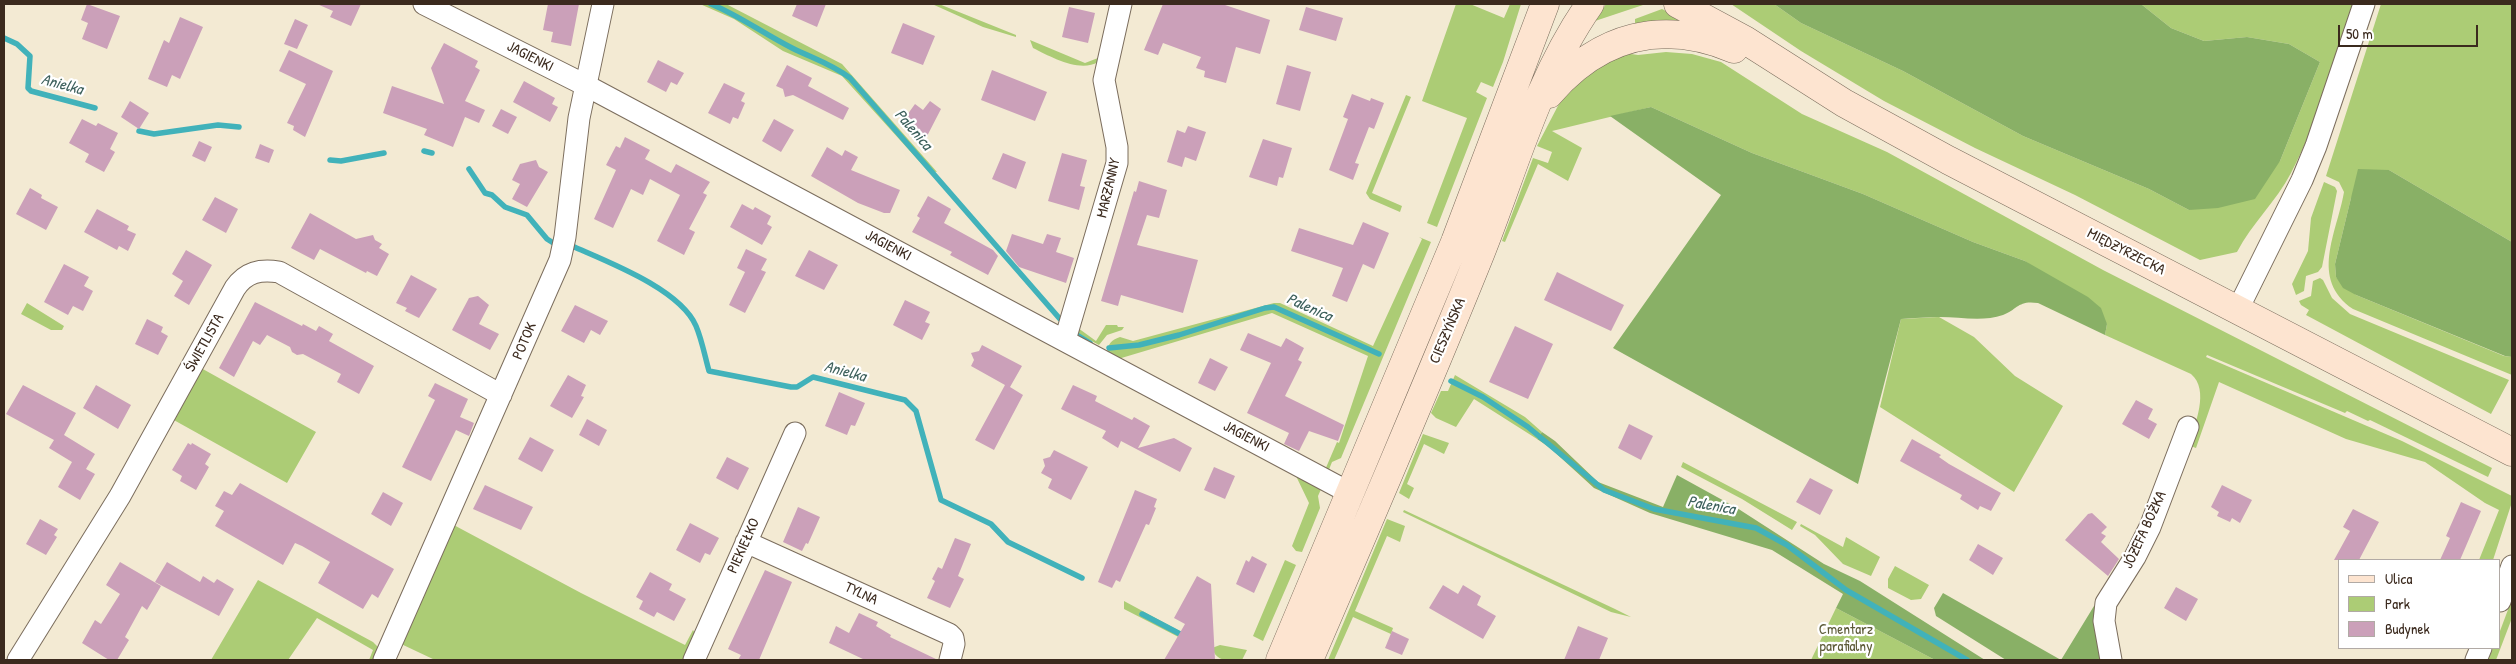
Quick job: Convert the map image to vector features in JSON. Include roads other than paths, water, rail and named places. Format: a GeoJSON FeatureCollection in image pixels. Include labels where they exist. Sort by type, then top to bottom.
{"type":"FeatureCollection","features":[{"type":"Feature","properties":{"kind":"main road","name":"CIESZYŃSKA"},"geometry":{"type":"LineString","coordinates":[[1280,660],[1455,242],[1545,4]]}},
{"type":"Feature","properties":{"kind":"main road","name":"CIESZYŃSKA"},"geometry":{"type":"LineString","coordinates":[[1309,660],[1481,252],[1533,113],[1554,67],[1590,4]]}},
{"type":"Feature","properties":{"kind":"main road","name":"MIĘDZYRZECKA"},"geometry":{"type":"LineString","coordinates":[[1678,4],[1745,40],[1844,103],[2511,451]]}},
{"type":"Feature","properties":{"kind":"main road","name":"MIĘDZYRZECKA"},"geometry":{"type":"LineString","coordinates":[[1702,4],[1745,40]]}},
{"type":"Feature","properties":{"kind":"main road"},"geometry":{"type":"LineString","coordinates":[[1533,113],[1558,84],[1588,58],[1624,40],[1664,33],[1686,34],[1717,42],[1844,103]]}},
{"type":"Feature","properties":{"kind":"street","name":"JAGIENKI"},"geometry":{"type":"LineString","coordinates":[[424,4],[587,86],[1350,493]]}},
{"type":"Feature","properties":{"kind":"street","name":"POTOK"},"geometry":{"type":"LineString","coordinates":[[384,660],[560,260],[565,237],[579,118],[603,4]]}},
{"type":"Feature","properties":{"kind":"street","name":"MARZANNY"},"geometry":{"type":"LineString","coordinates":[[1065,340],[1117,163],[1104,80],[1121,4]]}},
{"type":"Feature","properties":{"kind":"street"},"geometry":{"type":"LineString","coordinates":[[2238,310],[2313,155],[2364,4]]}},
{"type":"Feature","properties":{"kind":"street","name":"ŚWIETLISTA"},"geometry":{"type":"LineString","coordinates":[[18,660],[120,496],[235,288],[245,276],[264,271],[279,272],[501,395]]}},
{"type":"Feature","properties":{"kind":"street","name":"JÓZEFA BOŻKA"},"geometry":{"type":"LineString","coordinates":[[2111,660],[2104,620],[2106,603],[2136,557],[2150,527],[2188,427]]}},
{"type":"Feature","properties":{"kind":"street","name":"PIEKIEŁKO"},"geometry":{"type":"LineString","coordinates":[[694,660],[795,433]]}},
{"type":"Feature","properties":{"kind":"street","name":"TYLNA"},"geometry":{"type":"LineString","coordinates":[[746,542],[948,634],[953,638],[954,644],[950,660]]}},
{"type":"Feature","properties":{"kind":"street"},"geometry":{"type":"LineString","coordinates":[[2501,598],[2512,566]]}},
{"type":"Feature","properties":{"kind":"waterway","name":"Palenica"},"geometry":{"type":"LineString","coordinates":[[711,4],[792,48],[829,65],[850,78],[1060,319]]}},
{"type":"Feature","properties":{"kind":"waterway","name":"Anielka"},"geometry":{"type":"LineString","coordinates":[[4,38],[17,44],[30,56],[28,88],[31,91],[95,108]]}},
{"type":"Feature","properties":{"kind":"waterway","name":"Anielka"},"geometry":{"type":"LineString","coordinates":[[139,131],[154,134],[218,125],[239,127]]}},
{"type":"Feature","properties":{"kind":"waterway","name":"Anielka"},"geometry":{"type":"LineString","coordinates":[[424,151],[432,153]]}},
{"type":"Feature","properties":{"kind":"waterway","name":"Anielka"},"geometry":{"type":"LineString","coordinates":[[330,160],[341,161],[384,153]]}},
{"type":"Feature","properties":{"kind":"waterway","name":"Anielka"},"geometry":{"type":"LineString","coordinates":[[469,169],[485,193],[492,195],[505,207],[527,215],[547,239],[555,244]]}},
{"type":"Feature","properties":{"kind":"waterway","name":"Anielka"},"geometry":{"type":"LineString","coordinates":[[572,246],[641,278],[675,300],[688,313],[696,326],[709,371],[791,387],[797,387],[813,377],[905,400],[916,411],[941,500],[991,524],[1008,542],[1082,578]]}},
{"type":"Feature","properties":{"kind":"waterway","name":"Palenica"},"geometry":{"type":"LineString","coordinates":[[1109,348],[1139,345],[1274,307],[1379,354]]}},
{"type":"Feature","properties":{"kind":"waterway","name":"Palenica"},"geometry":{"type":"LineString","coordinates":[[1077,335],[1090,343]]}},
{"type":"Feature","properties":{"kind":"waterway","name":"Palenica"},"geometry":{"type":"LineString","coordinates":[[1451,381],[1483,397],[1528,427],[1604,490],[1654,509],[1756,528],[1787,545],[1846,590],[1967,660]]}},
{"type":"Feature","properties":{"kind":"waterway","name":"Anielka"},"geometry":{"type":"LineString","coordinates":[[1142,614],[1184,636]]}},
{"type":"Feature","properties":{"kind":"park label","name":"Cmentarz parafialny"},"geometry":{"type":"Point","coordinates":[1846,638]}}]}
